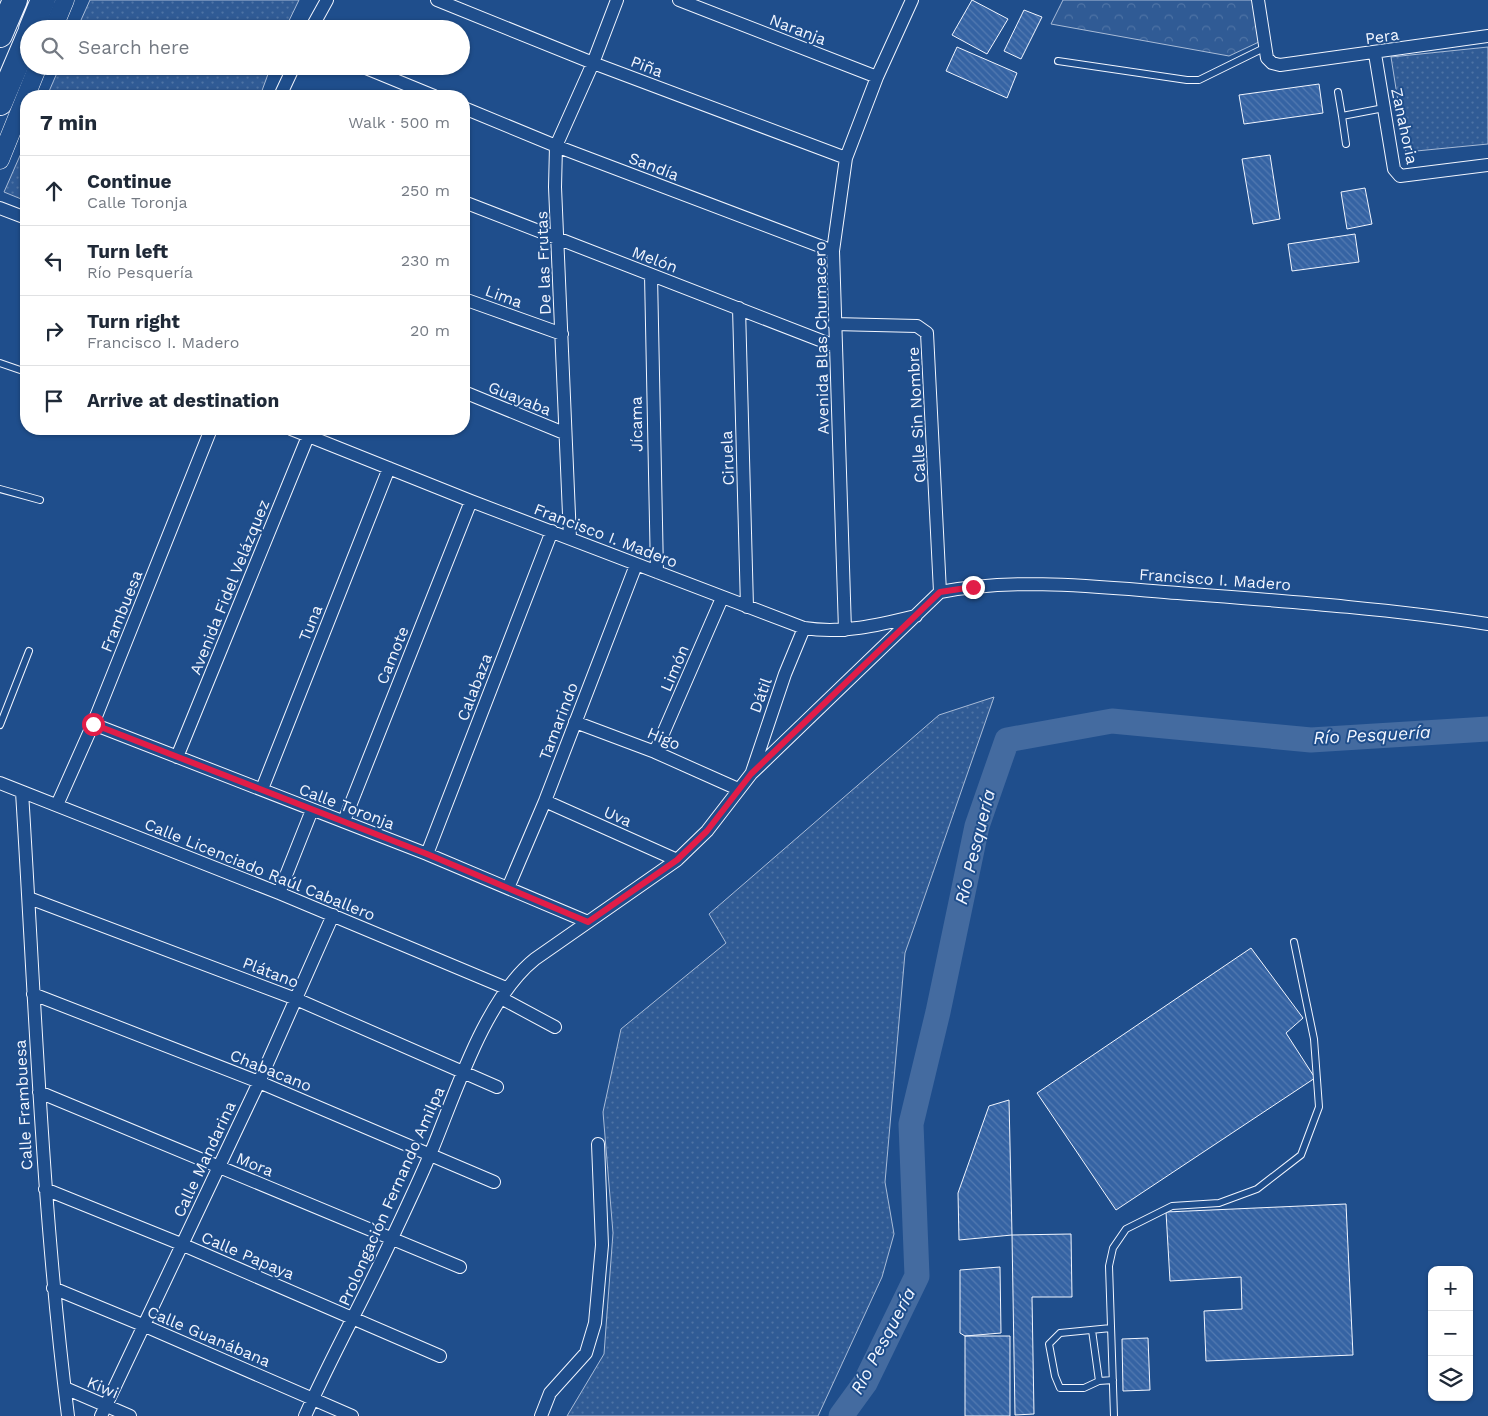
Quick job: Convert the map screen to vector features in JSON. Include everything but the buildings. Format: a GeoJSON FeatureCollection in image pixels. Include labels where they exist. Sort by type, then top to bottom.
{"type":"FeatureCollection","features":[{"type":"Feature","properties":{"kind":"highway"},"geometry":{"type":"LineString","coordinates":[[0,35],[14,0]]}},
{"type":"Feature","properties":{"kind":"highway"},"geometry":{"type":"LineString","coordinates":[[35,20],[44,0]]}},
{"type":"Feature","properties":{"kind":"highway"},"geometry":{"type":"LineString","coordinates":[[0,103],[20,56]]}},
{"type":"Feature","properties":{"kind":"street"},"geometry":{"type":"LineString","coordinates":[[57,20],[65,0]]}},
{"type":"Feature","properties":{"kind":"street"},"geometry":{"type":"LineString","coordinates":[[316,20],[327,0]]}},
{"type":"Feature","properties":{"kind":"street","name":"Piña"},"geometry":{"type":"LineString","coordinates":[[437,0],[593,63],[846,158]]}},
{"type":"Feature","properties":{"kind":"street","name":"De las Frutas"},"geometry":{"type":"LineString","coordinates":[[570,538],[564,433],[556,146],[593,63],[618,0]]}},
{"type":"Feature","properties":{"kind":"street","name":"Naranja"},"geometry":{"type":"LineString","coordinates":[[679,0],[877,77]]}},
{"type":"Feature","properties":{"kind":"street","name":"Avenida Blas Chumacero"},"geometry":{"type":"LineString","coordinates":[[845,630],[833,251],[846,158],[877,77],[912,0]]}},
{"type":"Feature","properties":{"kind":"street"},"geometry":{"type":"LineString","coordinates":[[1258,0],[1264,48]]}},
{"type":"Feature","properties":{"kind":"street","name":"Pera"},"geometry":{"type":"LineString","coordinates":[[1264,48],[1272,64],[1280,65],[1375,54],[1488,36]]}},
{"type":"Feature","properties":{"kind":"street","name":"Zanahoria"},"geometry":{"type":"LineString","coordinates":[[1375,54],[1394,169],[1400,176],[1488,165]]}},
{"type":"Feature","properties":{"kind":"street"},"geometry":{"type":"LineString","coordinates":[[28,90],[34,75]]}},
{"type":"Feature","properties":{"kind":"street"},"geometry":{"type":"LineString","coordinates":[[283,90],[290,75]]}},
{"type":"Feature","properties":{"kind":"street"},"geometry":{"type":"LineString","coordinates":[[383,75],[419,90]]}},
{"type":"Feature","properties":{"kind":"street","name":"Sandía"},"geometry":{"type":"LineString","coordinates":[[470,110],[556,146],[833,251]]}},
{"type":"Feature","properties":{"kind":"street"},"geometry":{"type":"LineString","coordinates":[[0,160],[20,111]]}},
{"type":"Feature","properties":{"kind":"street","name":"Melón"},"geometry":{"type":"LineString","coordinates":[[470,204],[835,346]]}},
{"type":"Feature","properties":{"kind":"street"},"geometry":{"type":"LineString","coordinates":[[0,208],[20,216]]}},
{"type":"Feature","properties":{"kind":"street","name":"Jícama"},"geometry":{"type":"LineString","coordinates":[[651,275],[657,572]]}},
{"type":"Feature","properties":{"kind":"street","name":"Lima"},"geometry":{"type":"LineString","coordinates":[[470,301],[562,334]]}},
{"type":"Feature","properties":{"kind":"street","name":"Ciruela"},"geometry":{"type":"LineString","coordinates":[[739,308],[747,607]]}},
{"type":"Feature","properties":{"kind":"street","name":"Calle Sin Nombre"},"geometry":{"type":"LineString","coordinates":[[834,324],[916,326],[927,333],[940,592]]}},
{"type":"Feature","properties":{"kind":"street","name":"Guayaba"},"geometry":{"type":"LineString","coordinates":[[470,394],[564,433]]}},
{"type":"Feature","properties":{"kind":"street","name":"Frambuesa"},"geometry":{"type":"LineString","coordinates":[[57,805],[93,724],[209,435]]}},
{"type":"Feature","properties":{"kind":"street","name":"Avenida Fidel Velázquez"},"geometry":{"type":"LineString","coordinates":[[177,757],[309,435]]}},
{"type":"Feature","properties":{"kind":"street","name":"Francisco I. Madero"},"geometry":{"type":"LineString","coordinates":[[317,435],[389,468],[471,501],[804,628],[826,631],[845,630],[916,616]]}},
{"type":"Feature","properties":{"kind":"street","name":"Tuna"},"geometry":{"type":"LineString","coordinates":[[262,789],[389,468]]}},
{"type":"Feature","properties":{"kind":"street","name":"Camote"},"geometry":{"type":"LineString","coordinates":[[344,821],[471,501]]}},
{"type":"Feature","properties":{"kind":"street","name":"Calabaza"},"geometry":{"type":"LineString","coordinates":[[427,854],[552,531]]}},
{"type":"Feature","properties":{"kind":"street","name":"Tamarindo"},"geometry":{"type":"LineString","coordinates":[[508,888],[545,801],[636,564]]}},
{"type":"Feature","properties":{"kind":"street","name":"Francisco I. Madero"},"geometry":{"type":"LineString","coordinates":[[940,592],[998,584],[1086,585],[1337,605],[1488,624]]}},
{"type":"Feature","properties":{"kind":"street"},"geometry":{"type":"LineString","coordinates":[[504,993],[523,969],[677,860],[707,831],[751,774],[940,592]]}},
{"type":"Feature","properties":{"kind":"street","name":"Limón"},"geometry":{"type":"LineString","coordinates":[[656,752],[722,598]]}},
{"type":"Feature","properties":{"kind":"street","name":"Dátil"},"geometry":{"type":"LineString","coordinates":[[751,774],[760,744],[804,628]]}},
{"type":"Feature","properties":{"kind":"street","name":"Higo"},"geometry":{"type":"LineString","coordinates":[[575,722],[656,752],[738,790]]}},
{"type":"Feature","properties":{"kind":"street","name":"Calle Toronja"},"geometry":{"type":"LineString","coordinates":[[93,724],[427,854],[588,922]]}},
{"type":"Feature","properties":{"kind":"street","name":"Calle Licenciado Raúl Caballero"},"geometry":{"type":"LineString","coordinates":[[0,783],[333,915],[504,993],[555,1027]]}},
{"type":"Feature","properties":{"kind":"street","name":"Calle Frambuesa"},"geometry":{"type":"LineString","coordinates":[[22,792],[45,1189],[53,1288],[68,1416]]}},
{"type":"Feature","properties":{"kind":"street","name":"Uva"},"geometry":{"type":"LineString","coordinates":[[545,801],[677,860]]}},
{"type":"Feature","properties":{"kind":"street"},"geometry":{"type":"LineString","coordinates":[[279,893],[312,810]]}},
{"type":"Feature","properties":{"kind":"street","name":"Plátano"},"geometry":{"type":"LineString","coordinates":[[28,898],[296,999],[497,1087]]}},
{"type":"Feature","properties":{"kind":"street","name":"Calle Mandarina"},"geometry":{"type":"LineString","coordinates":[[104,1411],[258,1082],[333,915]]}},
{"type":"Feature","properties":{"kind":"street","name":"Prolongación Fernando Amilpa"},"geometry":{"type":"LineString","coordinates":[[305,1416],[355,1318],[430,1154],[464,1072],[504,993]]}},
{"type":"Feature","properties":{"kind":"street","name":"Chabacano"},"geometry":{"type":"LineString","coordinates":[[33,994],[258,1082],[494,1182]]}},
{"type":"Feature","properties":{"kind":"street","name":"Mora"},"geometry":{"type":"LineString","coordinates":[[39,1092],[460,1267]]}},
{"type":"Feature","properties":{"kind":"street"},"geometry":{"type":"LineString","coordinates":[[541,1416],[550,1393],[586,1353],[595,1323],[602,1245],[598,1186],[598,1144]]}},
{"type":"Feature","properties":{"kind":"street","name":"Calle Papaya"},"geometry":{"type":"LineString","coordinates":[[45,1189],[181,1244],[440,1356]]}},
{"type":"Feature","properties":{"kind":"street","name":"Calle Guanábana"},"geometry":{"type":"LineString","coordinates":[[53,1288],[352,1416]]}},
{"type":"Feature","properties":{"kind":"street","name":"Kiwi"},"geometry":{"type":"LineString","coordinates":[[65,1388],[104,1411],[130,1416]]}},
{"type":"Feature","properties":{"kind":"lane"},"geometry":{"type":"LineString","coordinates":[[1058,61],[1187,80],[1199,80],[1264,48]]}},
{"type":"Feature","properties":{"kind":"lane"},"geometry":{"type":"LineString","coordinates":[[1338,92],[1346,144]]}},
{"type":"Feature","properties":{"kind":"lane"},"geometry":{"type":"LineString","coordinates":[[1342,116],[1384,108]]}},
{"type":"Feature","properties":{"kind":"lane"},"geometry":{"type":"LineString","coordinates":[[0,363],[20,370]]}},
{"type":"Feature","properties":{"kind":"lane"},"geometry":{"type":"LineString","coordinates":[[0,489],[40,500]]}},
{"type":"Feature","properties":{"kind":"lane"},"geometry":{"type":"LineString","coordinates":[[0,725],[28,652]]}},
{"type":"Feature","properties":{"kind":"lane"},"geometry":{"type":"LineString","coordinates":[[1114,1416],[1109,1266],[1113,1248],[1126,1229],[1172,1206],[1219,1203],[1257,1189],[1301,1155],[1319,1107],[1314,1039],[1294,942]]}},
{"type":"Feature","properties":{"kind":"lane"},"geometry":{"type":"LineString","coordinates":[[1111,1328],[1060,1333],[1049,1344],[1055,1376],[1060,1388],[1084,1388],[1099,1381],[1113,1380]]}},
{"type":"Feature","properties":{"kind":"lane"},"geometry":{"type":"LineString","coordinates":[[1092,1330],[1099,1381]]}},
{"type":"Feature","properties":{"kind":"green space"},"geometry":{"type":"Polygon","coordinates":[[[90,0],[299,0],[289,20],[81,20],[90,0]]]}},
{"type":"Feature","properties":{"kind":"green space"},"geometry":{"type":"Polygon","coordinates":[[[1063,0],[1254,0],[1261,41],[1229,56],[1051,24],[1063,0]]]}},
{"type":"Feature","properties":{"kind":"green space"},"geometry":{"type":"Polygon","coordinates":[[[1488,47],[1488,144],[1406,152],[1391,57],[1488,47]]]}},
{"type":"Feature","properties":{"kind":"green space"},"geometry":{"type":"Polygon","coordinates":[[[56,75],[268,75],[262,90],[50,90],[56,75]]]}},
{"type":"Feature","properties":{"kind":"green space"},"geometry":{"type":"Polygon","coordinates":[[[20,156],[20,199],[4,192],[20,156]]]}},
{"type":"Feature","properties":{"kind":"green space"},"geometry":{"type":"Polygon","coordinates":[[[994,697],[905,953],[885,1182],[894,1234],[882,1277],[818,1416],[567,1416],[604,1354],[613,1233],[603,1112],[621,1029],[726,943],[709,914],[939,715],[994,697]]]}},
{"type":"Feature","properties":{"kind":"waterway","name":"Río Pesquería"},"geometry":{"type":"LineString","coordinates":[[841,1416],[865,1383],[917,1276],[911,1124],[938,1012],[977,826],[1007,740],[1112,721],[1311,740],[1488,729]]}},
{"type":"Feature","properties":{"kind":"route"},"geometry":{"type":"LineString","coordinates":[[93,724],[427,854],[588,922],[677,860],[707,831],[751,774],[940,592],[973,587]]}}]}
